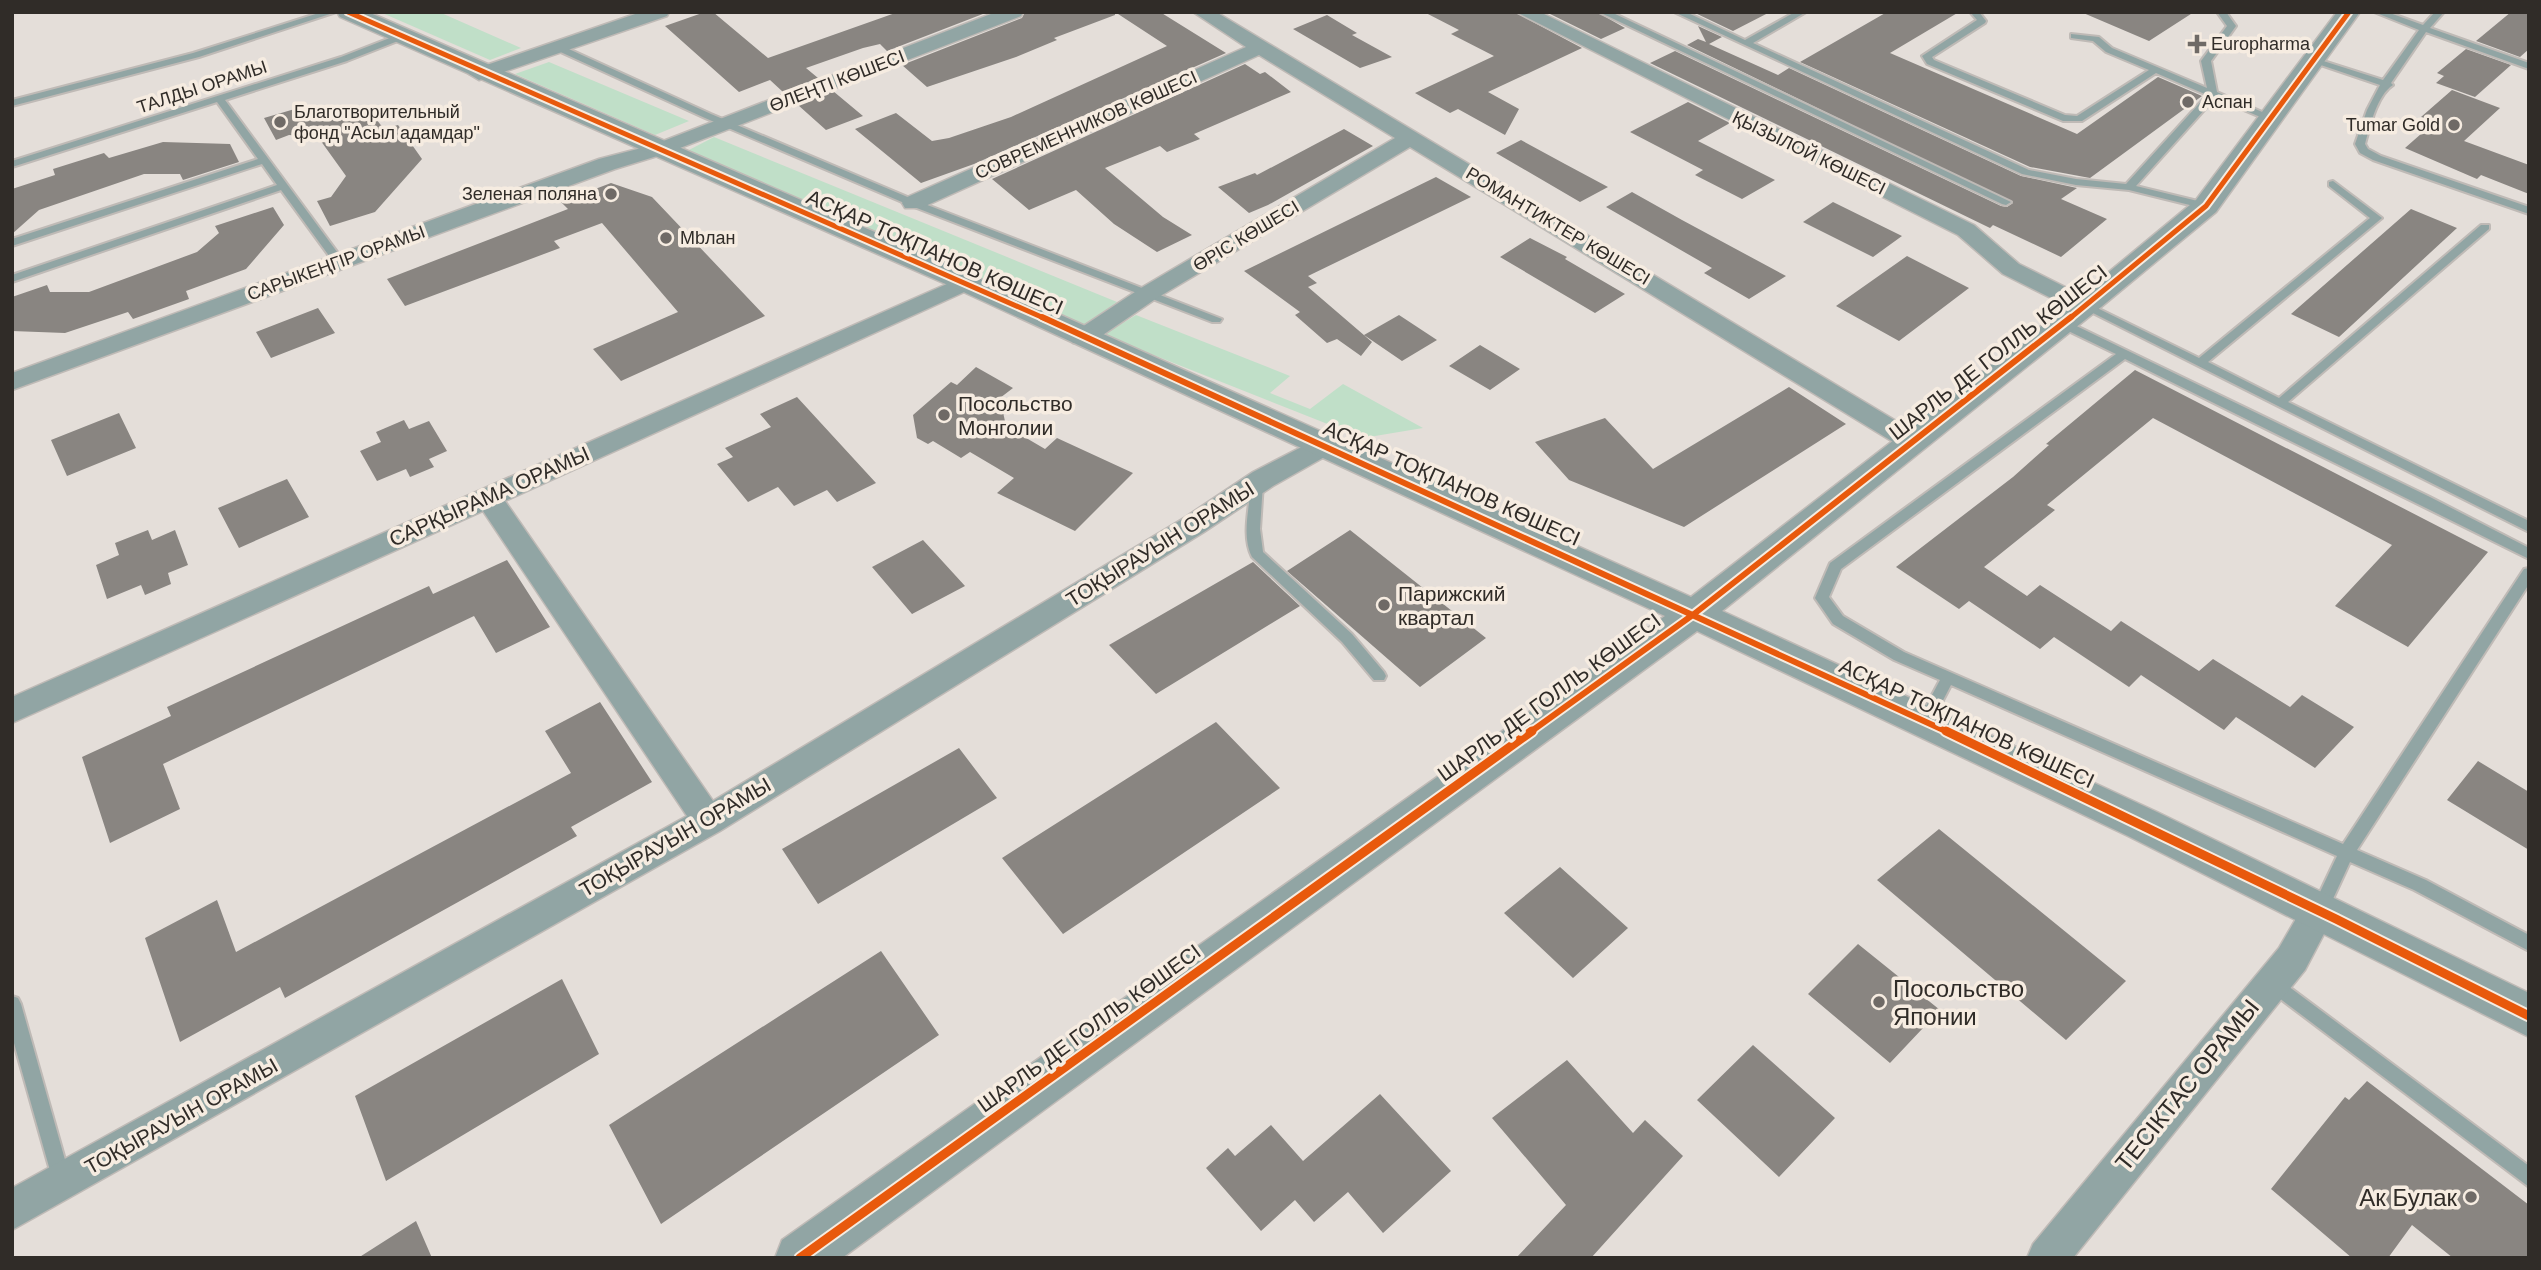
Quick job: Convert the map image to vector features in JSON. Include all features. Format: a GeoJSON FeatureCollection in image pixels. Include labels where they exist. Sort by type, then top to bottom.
{"type":"FeatureCollection","features":[{"type":"Feature","properties":{"kind":"street","name":"АСҚАР ТОҚПАНОВ КӨШЕСІ"},"geometry":{"type":"LineString","coordinates":[[349,12],[479,74],[660,149],[965,283],[1694,614],[2320,909],[2529,1016]]}},
{"type":"Feature","properties":{"kind":"street"},"geometry":{"type":"LineString","coordinates":[[479,74],[660,12]]}},
{"type":"Feature","properties":{"kind":"street","name":"ӨЛЕҢТІ КӨШЕСІ"},"geometry":{"type":"LineString","coordinates":[[660,149],[1014,12]]}},
{"type":"Feature","properties":{"kind":"street","name":"РОМАНТИКТЕР КӨШЕСІ"},"geometry":{"type":"LineString","coordinates":[[1202,12],[1912,442]]}},
{"type":"Feature","properties":{"kind":"street","name":"ҚЫЗЫЛОЙ КӨШЕСІ"},"geometry":{"type":"LineString","coordinates":[[1525,12],[1966,230],[2011,269],[2074,314]]}},
{"type":"Feature","properties":{"kind":"street","name":"ШАРЛЬ ДЕ ГОЛЛЬ КӨШЕСІ"},"geometry":{"type":"LineString","coordinates":[[800,1258],[1694,614],[2074,314],[2206,206],[2273,120],[2349,12]]}},
{"type":"Feature","properties":{"kind":"street","name":"СОВРЕМЕННИКОВ КӨШЕСІ"},"geometry":{"type":"LineString","coordinates":[[913,203],[1259,48]]}},
{"type":"Feature","properties":{"kind":"street","name":"ӨРІС КӨШЕСІ"},"geometry":{"type":"LineString","coordinates":[[1082,338],[1149,293],[1412,137]]}},
{"type":"Feature","properties":{"kind":"street","name":"САРЫКЕҢГІР ОРАМЫ"},"geometry":{"type":"LineString","coordinates":[[12,382],[607,164],[660,149]]}},
{"type":"Feature","properties":{"kind":"street","name":"САРҚЫРАМА ОРАМЫ"},"geometry":{"type":"LineString","coordinates":[[12,711],[965,283]]}},
{"type":"Feature","properties":{"kind":"street","name":"ТОҚЫРАУЫН ОРАМЫ"},"geometry":{"type":"LineString","coordinates":[[12,1210],[708,821],[1257,483],[1326,445]]}},
{"type":"Feature","properties":{"kind":"street"},"geometry":{"type":"LineString","coordinates":[[488,497],[708,821]]}},
{"type":"Feature","properties":{"kind":"street","name":"ТЕСІКТАС ОРАМЫ"},"geometry":{"type":"LineString","coordinates":[[2046,1258],[2271,981],[2292,959],[2320,909]]}},
{"type":"Feature","properties":{"kind":"lane"},"geometry":{"type":"LineString","coordinates":[[12,103],[196,55],[332,12]]}},
{"type":"Feature","properties":{"kind":"lane"},"geometry":{"type":"LineString","coordinates":[[1603,12],[2006,202]]}},
{"type":"Feature","properties":{"kind":"lane"},"geometry":{"type":"LineString","coordinates":[[1678,12],[2026,172],[2076,183],[2129,187],[2206,206]]}},
{"type":"Feature","properties":{"kind":"lane"},"geometry":{"type":"LineString","coordinates":[[1746,43],[1802,12]]}},
{"type":"Feature","properties":{"kind":"lane"},"geometry":{"type":"LineString","coordinates":[[1974,12],[1982,21],[1927,55],[1930,62],[2063,118],[2079,118],[2155,70]]}},
{"type":"Feature","properties":{"kind":"lane"},"geometry":{"type":"LineString","coordinates":[[2213,94],[2206,61],[2232,26],[2221,12]]}},
{"type":"Feature","properties":{"kind":"lane"},"geometry":{"type":"LineString","coordinates":[[2378,12],[2529,66]]}},
{"type":"Feature","properties":{"kind":"lane"},"geometry":{"type":"LineString","coordinates":[[2440,12],[2423,29],[2388,85],[2364,125],[2360,144],[2364,151],[2529,211]]}},
{"type":"Feature","properties":{"kind":"lane"},"geometry":{"type":"LineString","coordinates":[[2074,36],[2095,39],[2109,50],[2273,120]]}},
{"type":"Feature","properties":{"kind":"lane","name":"ТАЛДЫ ОРАМЫ"},"geometry":{"type":"LineString","coordinates":[[12,164],[344,59],[400,37]]}},
{"type":"Feature","properties":{"kind":"lane"},"geometry":{"type":"LineString","coordinates":[[557,47],[726,124],[913,203],[1216,319]]}},
{"type":"Feature","properties":{"kind":"lane"},"geometry":{"type":"LineString","coordinates":[[2314,61],[2388,85]]}},
{"type":"Feature","properties":{"kind":"lane"},"geometry":{"type":"LineString","coordinates":[[2129,187],[2213,94]]}},
{"type":"Feature","properties":{"kind":"lane"},"geometry":{"type":"LineString","coordinates":[[219,98],[339,262]]}},
{"type":"Feature","properties":{"kind":"lane"},"geometry":{"type":"LineString","coordinates":[[12,243],[264,160]]}},
{"type":"Feature","properties":{"kind":"lane"},"geometry":{"type":"LineString","coordinates":[[2200,363],[2377,218],[2333,184]]}},
{"type":"Feature","properties":{"kind":"lane"},"geometry":{"type":"LineString","coordinates":[[12,279],[283,186]]}},
{"type":"Feature","properties":{"kind":"lane"},"geometry":{"type":"LineString","coordinates":[[2280,402],[2485,227]]}},
{"type":"Feature","properties":{"kind":"lane"},"geometry":{"type":"LineString","coordinates":[[2074,314],[2124,354],[2529,554]]}},
{"type":"Feature","properties":{"kind":"lane"},"geometry":{"type":"LineString","coordinates":[[2074,314],[2200,363],[2529,527]]}},
{"type":"Feature","properties":{"kind":"lane"},"geometry":{"type":"LineString","coordinates":[[2124,354],[1835,566],[1822,598],[1838,620],[1899,656],[2420,885],[2529,944]]}},
{"type":"Feature","properties":{"kind":"lane"},"geometry":{"type":"LineString","coordinates":[[1257,483],[1256,522],[1251,540],[1257,554],[1347,638],[1379,676]]}},
{"type":"Feature","properties":{"kind":"lane"},"geometry":{"type":"LineString","coordinates":[[2320,909],[2347,852],[2529,573]]}},
{"type":"Feature","properties":{"kind":"lane"},"geometry":{"type":"LineString","coordinates":[[1924,723],[1948,678]]}},
{"type":"Feature","properties":{"kind":"lane"},"geometry":{"type":"LineString","coordinates":[[2271,981],[2529,1178]]}},
{"type":"Feature","properties":{"kind":"lane"},"geometry":{"type":"LineString","coordinates":[[12,1004],[62,1182]]}},
{"type":"Feature","properties":{"kind":"green space"},"geometry":{"type":"Polygon","coordinates":[[[380,12],[439,12],[521,48],[490,60],[380,12]]]}},
{"type":"Feature","properties":{"kind":"green space"},"geometry":{"type":"Polygon","coordinates":[[[549,62],[689,121],[655,135],[515,74],[549,62]]]}},
{"type":"Feature","properties":{"kind":"green space"},"geometry":{"type":"Polygon","coordinates":[[[714,137],[1117,302],[1083,326],[687,151],[714,137]]]}},
{"type":"Feature","properties":{"kind":"green space"},"geometry":{"type":"Polygon","coordinates":[[[1136,315],[1290,376],[1270,393],[1310,409],[1343,384],[1423,428],[1363,438],[1103,335],[1136,315]]]}},
{"type":"Feature","properties":{"kind":"building"},"geometry":{"type":"Polygon","coordinates":[[[705,12],[713,12],[768,58],[898,12],[988,12],[887,51],[880,44],[806,68],[818,78],[783,92],[770,80],[739,92],[665,26],[705,12]]]}},
{"type":"Feature","properties":{"kind":"building"},"geometry":{"type":"Polygon","coordinates":[[[1025,12],[1115,12],[1115,15],[1054,38],[1057,40],[1016,57],[927,87],[902,65],[1022,18],[1025,12]]]}},
{"type":"Feature","properties":{"kind":"building"},"geometry":{"type":"Polygon","coordinates":[[[1115,12],[1160,12],[1226,53],[974,164],[921,183],[855,129],[896,113],[932,141],[949,138],[1011,117],[1167,46],[1115,12]]]}},
{"type":"Feature","properties":{"kind":"building"},"geometry":{"type":"Polygon","coordinates":[[[1424,12],[1514,12],[1582,48],[1488,92],[1519,109],[1505,135],[1458,109],[1450,113],[1415,93],[1494,56],[1451,34],[1459,30],[1424,12]]]}},
{"type":"Feature","properties":{"kind":"building"},"geometry":{"type":"Polygon","coordinates":[[[1546,12],[1597,12],[1625,28],[1601,39],[1546,12]]]}},
{"type":"Feature","properties":{"kind":"building"},"geometry":{"type":"Polygon","coordinates":[[[1693,12],[1770,12],[1733,31],[1693,12]]]}},
{"type":"Feature","properties":{"kind":"building"},"geometry":{"type":"Polygon","coordinates":[[[1887,12],[1959,12],[1890,53],[2077,134],[2158,77],[2202,96],[2090,178],[2030,167],[1800,62],[1887,12]]]}},
{"type":"Feature","properties":{"kind":"building"},"geometry":{"type":"Polygon","coordinates":[[[2081,12],[2194,12],[2149,41],[2081,12]]]}},
{"type":"Feature","properties":{"kind":"building"},"geometry":{"type":"Polygon","coordinates":[[[2511,12],[2529,12],[2529,49],[2520,57],[2476,41],[2511,12]]]}},
{"type":"Feature","properties":{"kind":"building"},"geometry":{"type":"Polygon","coordinates":[[[1327,15],[1357,33],[1352,35],[1392,57],[1360,68],[1293,29],[1327,15]]]}},
{"type":"Feature","properties":{"kind":"building"},"geometry":{"type":"Polygon","coordinates":[[[1698,26],[1722,37],[1709,44],[1778,75],[1789,68],[2021,176],[2077,188],[2061,199],[2107,219],[2061,257],[1993,225],[1990,228],[1650,63],[1675,51],[2001,206],[2007,207],[2013,203],[1687,45],[1698,39],[1706,42],[1698,26]]]}},
{"type":"Feature","properties":{"kind":"building"},"geometry":{"type":"Polygon","coordinates":[[[2466,49],[2511,65],[2475,97],[2436,83],[2444,76],[2437,73],[2466,49]]]}},
{"type":"Feature","properties":{"kind":"building"},"geometry":{"type":"Polygon","coordinates":[[[1245,64],[1260,74],[1265,72],[1291,92],[1194,134],[1200,139],[1167,152],[1160,146],[1105,168],[1163,217],[1192,235],[1157,252],[1114,224],[1076,190],[1029,210],[992,179],[1245,64]]]}},
{"type":"Feature","properties":{"kind":"building","name":"Tumar Gold"},"geometry":{"type":"Polygon","coordinates":[[[2452,90],[2500,108],[2464,141],[2529,165],[2529,194],[2481,175],[2477,179],[2405,148],[2430,126],[2421,123],[2427,119],[2421,117],[2452,90]]]}},
{"type":"Feature","properties":{"kind":"building"},"geometry":{"type":"Polygon","coordinates":[[[833,91],[863,116],[826,130],[798,105],[833,91]]]}},
{"type":"Feature","properties":{"kind":"building"},"geometry":{"type":"Polygon","coordinates":[[[1688,102],[1730,123],[1698,141],[1775,180],[1742,199],[1695,175],[1703,170],[1630,132],[1688,102]]]}},
{"type":"Feature","properties":{"kind":"building"},"geometry":{"type":"Polygon","coordinates":[[[305,106],[368,109],[384,129],[398,125],[422,159],[375,212],[330,226],[317,201],[331,197],[346,176],[318,137],[289,135],[276,140],[264,118],[305,106]]]}},
{"type":"Feature","properties":{"kind":"building"},"geometry":{"type":"Polygon","coordinates":[[[1344,129],[1373,146],[1268,205],[1249,213],[1218,187],[1255,173],[1257,175],[1344,129]]]}},
{"type":"Feature","properties":{"kind":"building"},"geometry":{"type":"Polygon","coordinates":[[[1521,140],[1608,187],[1580,202],[1496,153],[1521,140]]]}},
{"type":"Feature","properties":{"kind":"building"},"geometry":{"type":"Polygon","coordinates":[[[163,142],[230,144],[239,162],[183,180],[180,174],[144,174],[39,210],[12,234],[12,189],[55,175],[53,169],[104,153],[109,158],[163,142]]]}},
{"type":"Feature","properties":{"kind":"building"},"geometry":{"type":"Polygon","coordinates":[[[1436,177],[1471,197],[1308,276],[1317,283],[1308,287],[1372,342],[1361,356],[1337,339],[1327,343],[1295,315],[1300,312],[1244,271],[1436,177]]]}},
{"type":"Feature","properties":{"kind":"building"},"geometry":{"type":"Polygon","coordinates":[[[611,183],[652,197],[765,316],[621,381],[593,349],[678,312],[602,223],[554,241],[560,248],[405,306],[387,279],[568,209],[561,202],[611,183]]]}},
{"type":"Feature","properties":{"kind":"building"},"geometry":{"type":"Polygon","coordinates":[[[1632,192],[1786,276],[1749,299],[1704,273],[1712,268],[1606,207],[1632,192]]]}},
{"type":"Feature","properties":{"kind":"building"},"geometry":{"type":"Polygon","coordinates":[[[1833,202],[1902,236],[1873,257],[1803,222],[1833,202]]]}},
{"type":"Feature","properties":{"kind":"building"},"geometry":{"type":"Polygon","coordinates":[[[273,207],[284,225],[246,269],[186,291],[189,299],[133,319],[128,312],[65,333],[12,331],[12,297],[47,285],[50,292],[89,292],[197,252],[219,233],[215,226],[273,207]]]}},
{"type":"Feature","properties":{"kind":"building"},"geometry":{"type":"Polygon","coordinates":[[[2411,209],[2457,228],[2339,337],[2291,314],[2411,209]]]}},
{"type":"Feature","properties":{"kind":"building"},"geometry":{"type":"Polygon","coordinates":[[[1530,238],[1567,257],[1565,259],[1625,294],[1595,313],[1500,257],[1530,238]]]}},
{"type":"Feature","properties":{"kind":"building"},"geometry":{"type":"Polygon","coordinates":[[[1907,256],[1969,288],[1899,341],[1836,306],[1907,256]]]}},
{"type":"Feature","properties":{"kind":"building"},"geometry":{"type":"Polygon","coordinates":[[[318,308],[335,333],[271,358],[256,332],[318,308]]]}},
{"type":"Feature","properties":{"kind":"building"},"geometry":{"type":"Polygon","coordinates":[[[1399,315],[1437,340],[1402,361],[1364,335],[1399,315]]]}},
{"type":"Feature","properties":{"kind":"building"},"geometry":{"type":"Polygon","coordinates":[[[1480,345],[1520,369],[1490,390],[1449,366],[1480,345]]]}},
{"type":"Feature","properties":{"kind":"building"},"geometry":{"type":"Polygon","coordinates":[[[976,367],[1013,388],[1000,398],[1006,426],[1045,449],[1057,438],[1133,473],[1075,531],[997,493],[1014,478],[970,452],[961,458],[933,441],[928,444],[917,438],[913,415],[951,382],[957,385],[976,367]]]}},
{"type":"Feature","properties":{"kind":"building"},"geometry":{"type":"Polygon","coordinates":[[[2135,370],[2488,552],[2408,647],[2335,606],[2392,545],[2153,418],[2047,505],[2055,510],[1984,567],[2027,596],[2040,585],[2111,631],[2121,621],[2199,671],[2213,659],[2290,707],[2302,695],[2354,727],[2315,768],[2236,717],[2224,730],[2141,675],[2129,687],[2054,637],[2040,649],[1969,601],[1959,609],[1896,567],[2013,477],[2049,445],[2046,444],[2135,370]]]}},
{"type":"Feature","properties":{"kind":"building"},"geometry":{"type":"Polygon","coordinates":[[[1789,387],[1846,424],[1684,527],[1569,480],[1535,442],[1605,418],[1653,469],[1789,387]]]}},
{"type":"Feature","properties":{"kind":"building"},"geometry":{"type":"Polygon","coordinates":[[[797,397],[876,483],[837,502],[827,490],[794,506],[778,487],[748,502],[717,464],[733,457],[725,448],[771,427],[760,414],[797,397]]]}},
{"type":"Feature","properties":{"kind":"building"},"geometry":{"type":"Polygon","coordinates":[[[119,413],[136,448],[67,476],[51,440],[119,413]]]}},
{"type":"Feature","properties":{"kind":"building"},"geometry":{"type":"Polygon","coordinates":[[[404,420],[409,429],[429,421],[447,451],[429,459],[434,467],[410,477],[406,469],[377,481],[360,451],[381,442],[376,432],[404,420]]]}},
{"type":"Feature","properties":{"kind":"building"},"geometry":{"type":"Polygon","coordinates":[[[287,479],[309,517],[239,548],[218,508],[287,479]]]}},
{"type":"Feature","properties":{"kind":"building"},"geometry":{"type":"Polygon","coordinates":[[[148,530],[152,540],[175,530],[188,565],[168,573],[171,584],[145,595],[141,585],[107,599],[96,565],[119,555],[115,543],[148,530]]]}},
{"type":"Feature","properties":{"kind":"building","name":"Парижский квартал"},"geometry":{"type":"Polygon","coordinates":[[[1350,530],[1486,638],[1420,687],[1287,571],[1350,530]]]}},
{"type":"Feature","properties":{"kind":"building"},"geometry":{"type":"Polygon","coordinates":[[[923,540],[965,586],[912,614],[872,567],[923,540]]]}},
{"type":"Feature","properties":{"kind":"building"},"geometry":{"type":"Polygon","coordinates":[[[507,560],[550,627],[496,653],[474,616],[163,764],[180,809],[110,843],[82,757],[171,716],[167,707],[429,586],[433,594],[507,560]]]}},
{"type":"Feature","properties":{"kind":"building"},"geometry":{"type":"Polygon","coordinates":[[[1253,562],[1300,606],[1156,694],[1109,645],[1253,562]]]}},
{"type":"Feature","properties":{"kind":"building"},"geometry":{"type":"Polygon","coordinates":[[[600,702],[652,782],[571,827],[577,836],[285,998],[280,987],[180,1042],[145,938],[217,900],[236,952],[571,773],[545,731],[600,702]]]}},
{"type":"Feature","properties":{"kind":"building"},"geometry":{"type":"Polygon","coordinates":[[[1216,722],[1280,788],[1063,934],[1002,858],[1216,722]]]}},
{"type":"Feature","properties":{"kind":"building"},"geometry":{"type":"Polygon","coordinates":[[[959,748],[997,798],[818,904],[782,849],[959,748]]]}},
{"type":"Feature","properties":{"kind":"building"},"geometry":{"type":"Polygon","coordinates":[[[2478,761],[2529,792],[2529,850],[2447,800],[2478,761]]]}},
{"type":"Feature","properties":{"kind":"building"},"geometry":{"type":"Polygon","coordinates":[[[1939,829],[2126,981],[2066,1040],[1877,880],[1939,829]]]}},
{"type":"Feature","properties":{"kind":"building"},"geometry":{"type":"Polygon","coordinates":[[[1560,867],[1628,928],[1573,978],[1504,913],[1560,867]]]}},
{"type":"Feature","properties":{"kind":"building"},"geometry":{"type":"Polygon","coordinates":[[[1858,944],[1940,1010],[1890,1063],[1808,994],[1858,944]]]}},
{"type":"Feature","properties":{"kind":"building"},"geometry":{"type":"Polygon","coordinates":[[[881,951],[939,1035],[661,1224],[609,1125],[881,951]]]}},
{"type":"Feature","properties":{"kind":"building"},"geometry":{"type":"Polygon","coordinates":[[[562,979],[599,1054],[386,1181],[355,1096],[562,979]]]}},
{"type":"Feature","properties":{"kind":"building"},"geometry":{"type":"Polygon","coordinates":[[[1753,1045],[1835,1118],[1779,1177],[1697,1100],[1753,1045]]]}},
{"type":"Feature","properties":{"kind":"building"},"geometry":{"type":"Polygon","coordinates":[[[1567,1060],[1633,1133],[1645,1120],[1683,1156],[1591,1258],[1516,1258],[1566,1205],[1492,1118],[1567,1060]]]}},
{"type":"Feature","properties":{"kind":"building"},"geometry":{"type":"Polygon","coordinates":[[[2367,1081],[2529,1205],[2529,1258],[2453,1258],[2412,1225],[2388,1258],[2352,1258],[2271,1189],[2345,1097],[2349,1100],[2367,1081]]]}},
{"type":"Feature","properties":{"kind":"building"},"geometry":{"type":"Polygon","coordinates":[[[1380,1094],[1451,1171],[1383,1233],[1348,1192],[1314,1222],[1295,1200],[1261,1231],[1206,1168],[1228,1148],[1235,1156],[1271,1125],[1303,1161],[1380,1094]]]}},
{"type":"Feature","properties":{"kind":"building"},"geometry":{"type":"Polygon","coordinates":[[[416,1221],[432,1258],[358,1258],[416,1221]]]}},
{"type":"Feature","properties":{"kind":"cycle path"},"geometry":{"type":"LineString","coordinates":[[348,12],[967,283],[1752,640],[2142,824],[2529,1016]]}},
{"type":"Feature","properties":{"kind":"cycle path"},"geometry":{"type":"LineString","coordinates":[[800,1258],[1694,614],[2085,306],[2206,206],[2273,119],[2349,12]]}},
{"type":"Feature","properties":{"kind":"place","name":"Europharma"},"geometry":{"type":"Point","coordinates":[2197,44]}},
{"type":"Feature","properties":{"kind":"place","name":"Аспан"},"geometry":{"type":"Point","coordinates":[2188,102]}},
{"type":"Feature","properties":{"kind":"place","name":"Благотворительный фонд \"Асыл адамдар\""},"geometry":{"type":"Point","coordinates":[280,122]}},
{"type":"Feature","properties":{"kind":"place","name":"Tumar Gold"},"geometry":{"type":"Point","coordinates":[2454,125]}},
{"type":"Feature","properties":{"kind":"place","name":"Зеленая поляна"},"geometry":{"type":"Point","coordinates":[611,194]}},
{"type":"Feature","properties":{"kind":"place","name":"Мbлан"},"geometry":{"type":"Point","coordinates":[666,238]}},
{"type":"Feature","properties":{"kind":"place","name":"Посольство Монголии"},"geometry":{"type":"Point","coordinates":[944,415]}},
{"type":"Feature","properties":{"kind":"place","name":"Парижский квартал"},"geometry":{"type":"Point","coordinates":[1384,605]}},
{"type":"Feature","properties":{"kind":"place","name":"Посольство Японии"},"geometry":{"type":"Point","coordinates":[1879,1002]}},
{"type":"Feature","properties":{"kind":"place","name":"Ак Булак"},"geometry":{"type":"Point","coordinates":[2471,1197]}}]}
